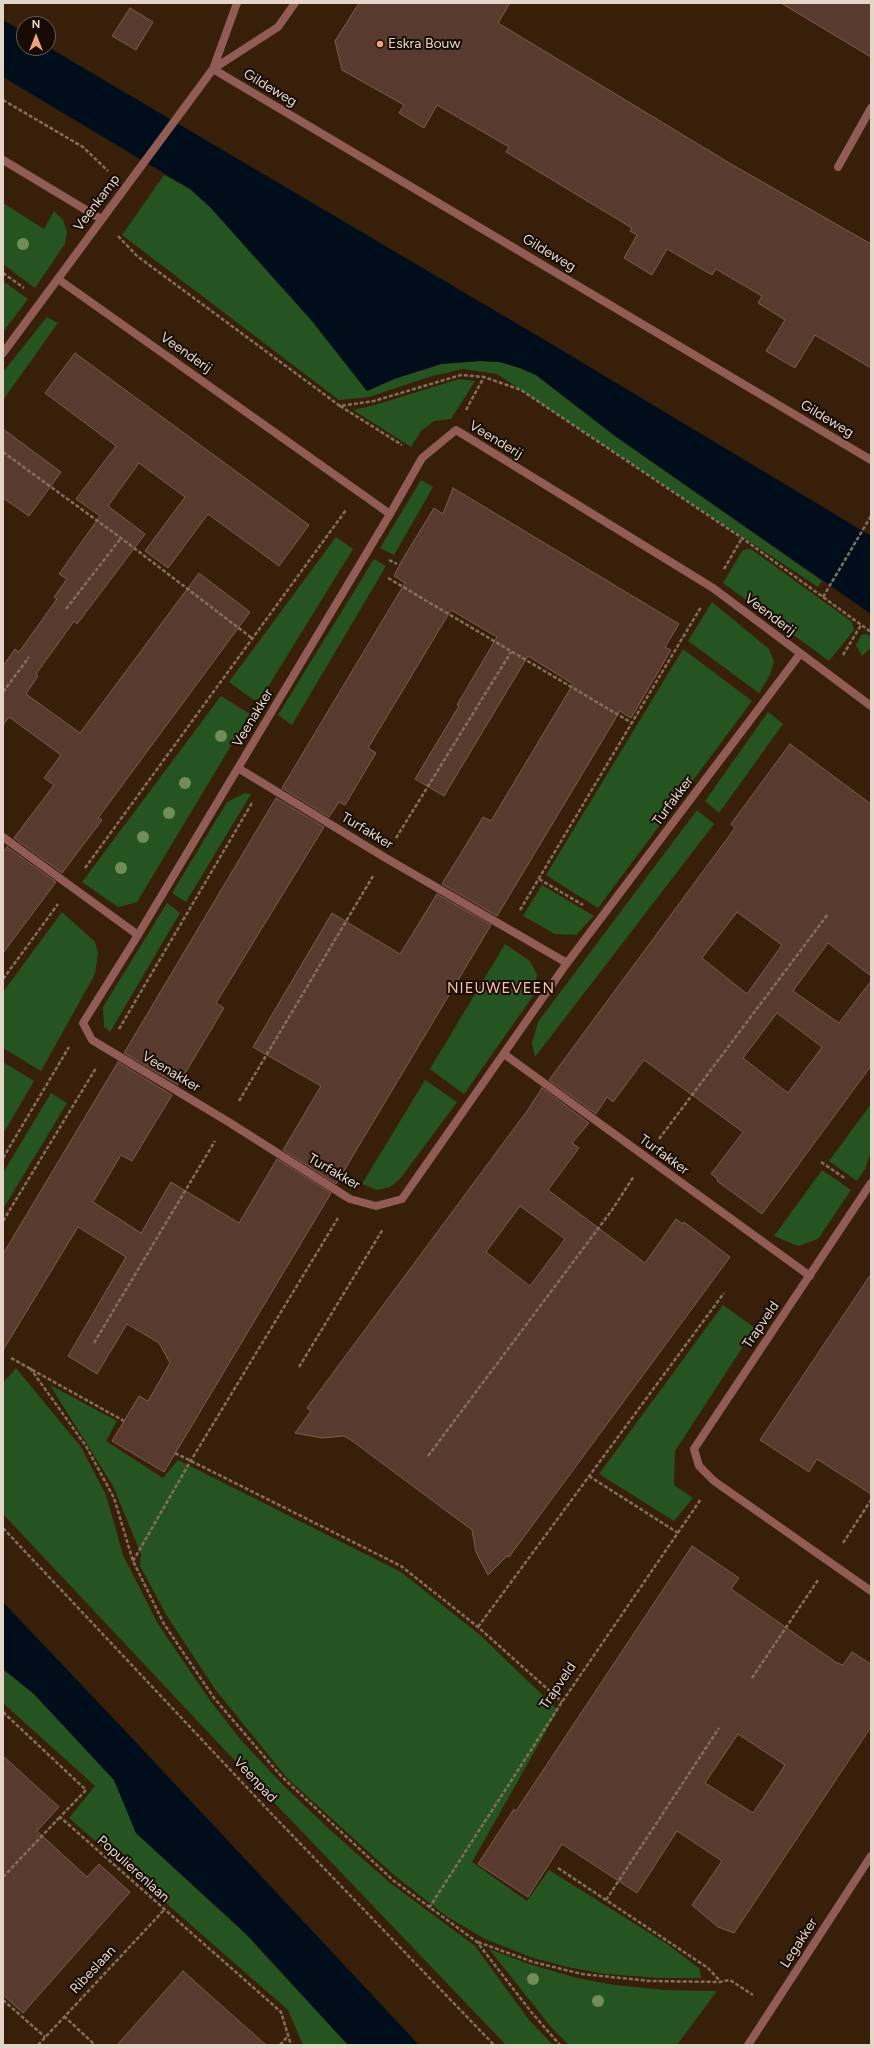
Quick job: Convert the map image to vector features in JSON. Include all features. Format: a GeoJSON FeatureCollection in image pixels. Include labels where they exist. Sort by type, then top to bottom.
{"type":"FeatureCollection","features":[{"type":"Feature","properties":{"kind":"street","name":"Veenkamp"},"geometry":{"type":"LineString","coordinates":[[3,353],[213,69],[237,3]]}},
{"type":"Feature","properties":{"kind":"street","name":"Veenkamp"},"geometry":{"type":"LineString","coordinates":[[213,69],[278,27],[295,3]]}},
{"type":"Feature","properties":{"kind":"street","name":"Gildeweg"},"geometry":{"type":"LineString","coordinates":[[213,69],[871,460]]}},
{"type":"Feature","properties":{"kind":"street"},"geometry":{"type":"LineString","coordinates":[[838,168],[871,108]]}},
{"type":"Feature","properties":{"kind":"street"},"geometry":{"type":"LineString","coordinates":[[3,160],[101,219]]}},
{"type":"Feature","properties":{"kind":"street","name":"Veenderij"},"geometry":{"type":"LineString","coordinates":[[58,279],[390,514],[422,458],[456,430],[713,588],[871,706]]}},
{"type":"Feature","properties":{"kind":"street","name":"Veenakker"},"geometry":{"type":"LineString","coordinates":[[251,1136],[92,1040],[83,1023],[138,935],[390,514]]}},
{"type":"Feature","properties":{"kind":"street","name":"Turfakker"},"geometry":{"type":"LineString","coordinates":[[251,1136],[350,1199],[376,1206],[402,1199],[567,963],[800,654]]}},
{"type":"Feature","properties":{"kind":"street","name":"Turfakker"},"geometry":{"type":"LineString","coordinates":[[238,768],[384,857],[567,963]]}},
{"type":"Feature","properties":{"kind":"street"},"geometry":{"type":"LineString","coordinates":[[3,837],[138,935]]}},
{"type":"Feature","properties":{"kind":"street","name":"Turfakker"},"geometry":{"type":"LineString","coordinates":[[504,1054],[810,1276]]}},
{"type":"Feature","properties":{"kind":"street","name":"Trapveld"},"geometry":{"type":"LineString","coordinates":[[871,1183],[694,1449],[699,1466],[714,1481],[871,1590]]}},
{"type":"Feature","properties":{"kind":"street","name":"Legakker"},"geometry":{"type":"LineString","coordinates":[[748,2045],[871,1856]]}},
{"type":"Feature","properties":{"kind":"path"},"geometry":{"type":"LineString","coordinates":[[3,100],[83,147],[128,183]]}},
{"type":"Feature","properties":{"kind":"path"},"geometry":{"type":"LineString","coordinates":[[456,430],[484,377]]}},
{"type":"Feature","properties":{"kind":"path"},"geometry":{"type":"LineString","coordinates":[[340,406],[422,458]]}},
{"type":"Feature","properties":{"kind":"path"},"geometry":{"type":"LineString","coordinates":[[3,452],[121,538],[253,639]]}},
{"type":"Feature","properties":{"kind":"path"},"geometry":{"type":"LineString","coordinates":[[3,979],[359,492]]}},
{"type":"Feature","properties":{"kind":"path"},"geometry":{"type":"LineString","coordinates":[[823,597],[871,516]]}},
{"type":"Feature","properties":{"kind":"path"},"geometry":{"type":"LineString","coordinates":[[66,609],[121,538]]}},
{"type":"Feature","properties":{"kind":"path"},"geometry":{"type":"LineString","coordinates":[[508,929],[742,538]]}},
{"type":"Feature","properties":{"kind":"path"},"geometry":{"type":"LineString","coordinates":[[388,578],[632,723]]}},
{"type":"Feature","properties":{"kind":"path"},"geometry":{"type":"LineString","coordinates":[[830,675],[862,625]]}},
{"type":"Feature","properties":{"kind":"path"},"geometry":{"type":"LineString","coordinates":[[409,816],[511,652]]}},
{"type":"Feature","properties":{"kind":"path"},"geometry":{"type":"LineString","coordinates":[[3,692],[29,657]]}},
{"type":"Feature","properties":{"kind":"path"},"geometry":{"type":"LineString","coordinates":[[3,1221],[107,1049],[264,783]]}},
{"type":"Feature","properties":{"kind":"path"},"geometry":{"type":"LineString","coordinates":[[539,879],[602,916]]}},
{"type":"Feature","properties":{"kind":"path"},"geometry":{"type":"LineString","coordinates":[[248,1086],[366,887]]}},
{"type":"Feature","properties":{"kind":"path"},"geometry":{"type":"LineString","coordinates":[[428,1456],[616,1205],[645,1157],[828,914]]}},
{"type":"Feature","properties":{"kind":"path"},"geometry":{"type":"LineString","coordinates":[[3,1158],[83,1023]]}},
{"type":"Feature","properties":{"kind":"path"},"geometry":{"type":"LineString","coordinates":[[94,1343],[207,1154]]}},
{"type":"Feature","properties":{"kind":"path"},"geometry":{"type":"LineString","coordinates":[[133,1561],[190,1462],[350,1199]]}},
{"type":"Feature","properties":{"kind":"path"},"geometry":{"type":"LineString","coordinates":[[299,1367],[402,1199]]}},
{"type":"Feature","properties":{"kind":"path"},"geometry":{"type":"LineString","coordinates":[[478,1627],[724,1293]]}},
{"type":"Feature","properties":{"kind":"path"},"geometry":{"type":"LineString","coordinates":[[11,1358],[124,1421]]}},
{"type":"Feature","properties":{"kind":"path"},"geometry":{"type":"LineString","coordinates":[[30,1368],[86,1446],[114,1498],[133,1561],[164,1624],[214,1698],[281,1776],[394,1881],[477,1942],[533,1962],[582,1974],[650,1981],[720,1982],[730,1980],[772,2008]]}},
{"type":"Feature","properties":{"kind":"path"},"geometry":{"type":"LineString","coordinates":[[175,1453],[190,1462],[401,1566],[478,1627],[562,1702]]}},
{"type":"Feature","properties":{"kind":"path"},"geometry":{"type":"LineString","coordinates":[[589,1476],[678,1533]]}},
{"type":"Feature","properties":{"kind":"path","name":"Trapveld"},"geometry":{"type":"LineString","coordinates":[[429,1908],[562,1702],[714,1481]]}},
{"type":"Feature","properties":{"kind":"path"},"geometry":{"type":"LineString","coordinates":[[855,1524],[871,1500]]}},
{"type":"Feature","properties":{"kind":"path","name":"Veenpad"},"geometry":{"type":"LineString","coordinates":[[3,1528],[268,1810],[494,2045]]}},
{"type":"Feature","properties":{"kind":"path"},"geometry":{"type":"LineString","coordinates":[[752,1678],[806,1598]]}},
{"type":"Feature","properties":{"kind":"path"},"geometry":{"type":"LineString","coordinates":[[3,1712],[86,1790],[3,1877]]}},
{"type":"Feature","properties":{"kind":"path"},"geometry":{"type":"LineString","coordinates":[[606,1900],[719,1728]]}},
{"type":"Feature","properties":{"kind":"path","name":"Populierenlaan"},"geometry":{"type":"LineString","coordinates":[[60,1817],[281,2012],[291,2045]]}},
{"type":"Feature","properties":{"kind":"path"},"geometry":{"type":"LineString","coordinates":[[558,1868],[708,1968],[720,1982]]}},
{"type":"Feature","properties":{"kind":"path","name":"Ribeslaan"},"geometry":{"type":"LineString","coordinates":[[38,2045],[164,1910]]}},
{"type":"Feature","properties":{"kind":"path"},"geometry":{"type":"LineString","coordinates":[[477,1942],[532,2013],[560,2045]]}},
{"type":"Feature","properties":{"kind":"path"},"geometry":{"type":"LineString","coordinates":[[3,2000],[45,2038]]}},
{"type":"Feature","properties":{"kind":"path"},"geometry":{"type":"LineString","coordinates":[[64,2016],[95,2045]]}},
{"type":"Feature","properties":{"kind":"path"},"geometry":{"type":"LineString","coordinates":[[280,2045],[288,2036]]}},
{"type":"Feature","properties":{"kind":"green space"},"geometry":{"type":"Polygon","coordinates":[[[164,175],[190,189],[210,207],[312,321],[367,391],[394,379],[441,364],[480,361],[500,362],[520,368],[536,375],[615,436],[822,581],[818,587],[497,374],[463,369],[432,376],[369,397],[339,400],[122,235],[164,175]]]}},
{"type":"Feature","properties":{"kind":"green space"},"geometry":{"type":"Polygon","coordinates":[[[3,203],[44,229],[54,211],[63,220],[67,232],[65,244],[35,288],[3,264],[3,203]]]}},
{"type":"Feature","properties":{"kind":"green space"},"geometry":{"type":"Polygon","coordinates":[[[3,281],[28,299],[3,332],[3,281]]]}},
{"type":"Feature","properties":{"kind":"green space"},"geometry":{"type":"Polygon","coordinates":[[[47,317],[58,323],[3,400],[3,372],[47,317]]]}},
{"type":"Feature","properties":{"kind":"green space"},"geometry":{"type":"Polygon","coordinates":[[[459,379],[475,381],[451,419],[434,421],[421,431],[411,447],[353,410],[375,405],[459,379]]]}},
{"type":"Feature","properties":{"kind":"green space"},"geometry":{"type":"Polygon","coordinates":[[[421,480],[433,487],[394,555],[380,548],[421,480]]]}},
{"type":"Feature","properties":{"kind":"green space"},"geometry":{"type":"Polygon","coordinates":[[[336,537],[353,549],[258,703],[229,682],[336,537]]]}},
{"type":"Feature","properties":{"kind":"green space"},"geometry":{"type":"Polygon","coordinates":[[[751,549],[852,622],[854,630],[829,661],[723,583],[743,550],[751,549]]]}},
{"type":"Feature","properties":{"kind":"green space"},"geometry":{"type":"Polygon","coordinates":[[[374,559],[386,566],[292,725],[278,715],[374,559]]]}},
{"type":"Feature","properties":{"kind":"green space"},"geometry":{"type":"Polygon","coordinates":[[[712,602],[769,649],[774,662],[770,675],[759,693],[688,641],[712,602]]]}},
{"type":"Feature","properties":{"kind":"green space"},"geometry":{"type":"Polygon","coordinates":[[[867,634],[871,637],[871,648],[862,656],[856,645],[861,635],[867,634]]]}},
{"type":"Feature","properties":{"kind":"green space"},"geometry":{"type":"Polygon","coordinates":[[[683,649],[752,701],[598,908],[546,875],[683,649]]]}},
{"type":"Feature","properties":{"kind":"green space"},"geometry":{"type":"Polygon","coordinates":[[[221,696],[250,714],[137,902],[118,907],[82,882],[221,696]]]}},
{"type":"Feature","properties":{"kind":"green space"},"geometry":{"type":"Polygon","coordinates":[[[768,712],[783,724],[719,813],[705,801],[768,712]]]}},
{"type":"Feature","properties":{"kind":"green space"},"geometry":{"type":"Polygon","coordinates":[[[245,793],[251,794],[186,902],[172,893],[227,802],[245,793]]]}},
{"type":"Feature","properties":{"kind":"green space"},"geometry":{"type":"Polygon","coordinates":[[[697,810],[714,824],[535,1057],[532,1043],[538,1022],[697,810]]]}},
{"type":"Feature","properties":{"kind":"green space"},"geometry":{"type":"Polygon","coordinates":[[[542,885],[594,916],[576,935],[555,934],[523,916],[542,885]]]}},
{"type":"Feature","properties":{"kind":"green space"},"geometry":{"type":"Polygon","coordinates":[[[167,903],[180,913],[110,1032],[104,1027],[103,1007],[167,903]]]}},
{"type":"Feature","properties":{"kind":"green space"},"geometry":{"type":"Polygon","coordinates":[[[62,912],[95,942],[98,953],[95,974],[41,1071],[3,1048],[3,992],[62,912]]]}},
{"type":"Feature","properties":{"kind":"green space"},"geometry":{"type":"Polygon","coordinates":[[[505,944],[530,961],[537,975],[533,996],[464,1094],[430,1069],[505,944]]]}},
{"type":"Feature","properties":{"kind":"green space"},"geometry":{"type":"Polygon","coordinates":[[[3,1062],[34,1081],[3,1134],[3,1062]]]}},
{"type":"Feature","properties":{"kind":"green space"},"geometry":{"type":"Polygon","coordinates":[[[425,1080],[457,1102],[400,1179],[390,1187],[377,1190],[362,1184],[425,1080]]]}},
{"type":"Feature","properties":{"kind":"green space"},"geometry":{"type":"Polygon","coordinates":[[[51,1093],[67,1103],[3,1209],[3,1173],[51,1093]]]}},
{"type":"Feature","properties":{"kind":"green space"},"geometry":{"type":"Polygon","coordinates":[[[871,1104],[871,1152],[865,1169],[857,1181],[829,1161],[871,1104]]]}},
{"type":"Feature","properties":{"kind":"green space"},"geometry":{"type":"Polygon","coordinates":[[[822,1170],[851,1190],[818,1239],[798,1246],[774,1236],[822,1170]]]}},
{"type":"Feature","properties":{"kind":"green space"},"geometry":{"type":"Polygon","coordinates":[[[723,1305],[755,1328],[675,1451],[674,1485],[693,1498],[674,1521],[599,1474],[723,1305]]]}},
{"type":"Feature","properties":{"kind":"green space"},"geometry":{"type":"Polygon","coordinates":[[[16,1368],[81,1447],[106,1495],[123,1555],[158,1624],[209,1699],[240,1739],[283,1785],[330,1830],[389,1882],[475,1946],[529,2020],[553,2045],[506,2045],[268,1796],[3,1514],[3,1383],[16,1368]]]}},
{"type":"Feature","properties":{"kind":"green space"},"geometry":{"type":"Polygon","coordinates":[[[50,1385],[117,1421],[106,1441],[163,1478],[178,1460],[401,1572],[480,1635],[558,1710],[472,1862],[527,1901],[549,1870],[667,1944],[700,1969],[701,1978],[661,1978],[606,1974],[572,1968],[533,1958],[485,1939],[446,1916],[394,1875],[287,1778],[215,1689],[167,1616],[140,1566],[141,1554],[113,1486],[50,1385]]]}},
{"type":"Feature","properties":{"kind":"green space"},"geometry":{"type":"Polygon","coordinates":[[[3,1669],[34,1694],[114,1780],[136,1833],[246,1934],[348,2045],[303,2045],[288,2010],[69,1818],[95,1786],[3,1703],[3,1669]]]}},
{"type":"Feature","properties":{"kind":"green space"},"geometry":{"type":"Polygon","coordinates":[[[489,1949],[532,1965],[577,1978],[614,1985],[665,1990],[717,1991],[677,2045],[569,2045],[551,2027],[489,1949]]]}},
{"type":"Feature","properties":{"kind":"water"},"geometry":{"type":"Polygon","coordinates":[[[3,20],[16,27],[16,56],[56,56],[56,52],[560,349],[871,536],[871,614],[615,436],[536,375],[500,362],[480,361],[441,364],[394,379],[367,391],[312,321],[210,207],[190,189],[3,77],[3,20]]]}},
{"type":"Feature","properties":{"kind":"water"},"geometry":{"type":"Polygon","coordinates":[[[3,1602],[419,2045],[348,2045],[246,1934],[136,1833],[114,1780],[34,1694],[3,1669],[3,1602]]]}},
{"type":"Feature","properties":{"kind":"building"},"geometry":{"type":"Polygon","coordinates":[[[359,3],[510,3],[498,23],[731,164],[871,244],[871,368],[815,335],[795,368],[766,351],[785,320],[758,303],[762,296],[716,269],[712,275],[667,249],[652,275],[624,258],[637,235],[630,231],[632,228],[506,152],[509,147],[437,105],[424,128],[399,113],[404,105],[342,70],[335,41],[359,3]]]}},
{"type":"Feature","properties":{"kind":"building"},"geometry":{"type":"Polygon","coordinates":[[[781,3],[871,3],[871,57],[781,3]]]}},
{"type":"Feature","properties":{"kind":"building"},"geometry":{"type":"Polygon","coordinates":[[[130,8],[153,22],[136,50],[112,36],[130,8]]]}},
{"type":"Feature","properties":{"kind":"building"},"geometry":{"type":"Polygon","coordinates":[[[75,353],[309,525],[279,566],[208,514],[168,568],[145,551],[185,497],[139,463],[108,506],[145,534],[77,624],[74,621],[36,674],[38,676],[26,694],[80,733],[199,573],[250,612],[98,818],[102,820],[62,873],[14,838],[54,785],[44,778],[61,755],[9,717],[3,725],[3,666],[15,649],[19,652],[57,599],[54,597],[67,579],[59,574],[100,516],[76,499],[116,446],[45,393],[75,353]]]}},
{"type":"Feature","properties":{"kind":"building"},"geometry":{"type":"Polygon","coordinates":[[[3,429],[61,472],[29,516],[3,498],[3,429]]]}},
{"type":"Feature","properties":{"kind":"building"},"geometry":{"type":"Polygon","coordinates":[[[453,488],[679,624],[665,647],[671,650],[631,718],[620,711],[497,916],[442,884],[483,817],[491,821],[573,684],[528,656],[444,796],[415,779],[459,706],[457,705],[497,637],[451,610],[368,748],[376,753],[345,805],[339,802],[329,817],[282,788],[405,583],[394,576],[401,562],[434,508],[443,514],[453,488]]]}},
{"type":"Feature","properties":{"kind":"building"},"geometry":{"type":"Polygon","coordinates":[[[790,744],[871,804],[871,976],[828,943],[793,991],[839,1023],[871,981],[871,1066],[762,1214],[717,1181],[718,1179],[711,1174],[743,1132],[644,1060],[613,1102],[607,1097],[596,1114],[549,1080],[735,828],[731,824],[790,744]],[[737,912],[702,958],[747,994],[782,945],[737,912]],[[777,1013],[743,1058],[788,1093],[822,1047],[777,1013]]]}},
{"type":"Feature","properties":{"kind":"building"},"geometry":{"type":"Polygon","coordinates":[[[276,798],[324,827],[216,1003],[224,1008],[178,1085],[124,1053],[276,798]]]}},
{"type":"Feature","properties":{"kind":"building"},"geometry":{"type":"Polygon","coordinates":[[[7,847],[56,882],[3,953],[3,852],[7,847]]]}},
{"type":"Feature","properties":{"kind":"building"},"geometry":{"type":"Polygon","coordinates":[[[437,894],[491,925],[336,1184],[283,1150],[321,1086],[253,1047],[332,913],[400,954],[437,894]]]}},
{"type":"Feature","properties":{"kind":"building"},"geometry":{"type":"Polygon","coordinates":[[[118,1062],[172,1095],[132,1161],[121,1155],[93,1202],[141,1233],[171,1182],[239,1223],[277,1159],[331,1193],[164,1472],[112,1441],[139,1396],[148,1401],[170,1363],[159,1343],[127,1324],[97,1374],[68,1356],[126,1257],[78,1227],[3,1350],[3,1254],[118,1062]]]}},
{"type":"Feature","properties":{"kind":"building"},"geometry":{"type":"Polygon","coordinates":[[[542,1088],[589,1123],[572,1143],[579,1148],[548,1190],[645,1263],[676,1219],[683,1224],[684,1222],[730,1257],[509,1557],[507,1556],[488,1575],[476,1552],[472,1530],[351,1440],[344,1436],[322,1438],[295,1433],[311,1411],[307,1408],[527,1111],[542,1088]],[[520,1206],[486,1252],[530,1286],[565,1239],[520,1206]]]}},
{"type":"Feature","properties":{"kind":"building"},"geometry":{"type":"Polygon","coordinates":[[[871,1274],[871,1494],[817,1459],[809,1472],[760,1440],[871,1274]]]}},
{"type":"Feature","properties":{"kind":"building"},"geometry":{"type":"Polygon","coordinates":[[[692,1546],[739,1578],[731,1589],[837,1663],[843,1665],[852,1652],[871,1664],[871,1727],[734,1933],[718,1927],[692,1905],[722,1861],[677,1831],[637,1893],[562,1844],[528,1897],[478,1864],[514,1809],[516,1811],[692,1546]],[[738,1734],[705,1783],[753,1813],[785,1765],[738,1734]]]}},
{"type":"Feature","properties":{"kind":"building"},"geometry":{"type":"Polygon","coordinates":[[[3,1756],[59,1807],[37,1831],[87,1877],[99,1864],[130,1892],[23,2013],[3,1995],[3,1756]]]}},
{"type":"Feature","properties":{"kind":"building"},"geometry":{"type":"Polygon","coordinates":[[[183,1971],[212,1997],[266,2045],[117,2045],[183,1971]]]}},
{"type":"Feature","properties":{"kind":"place","name":"Eskra Bouw"},"geometry":{"type":"Point","coordinates":[380,44]}},
{"type":"Feature","properties":{"kind":"district","name":"NIEUWEVEEN"},"geometry":{"type":"Point","coordinates":[501,989]}}]}
